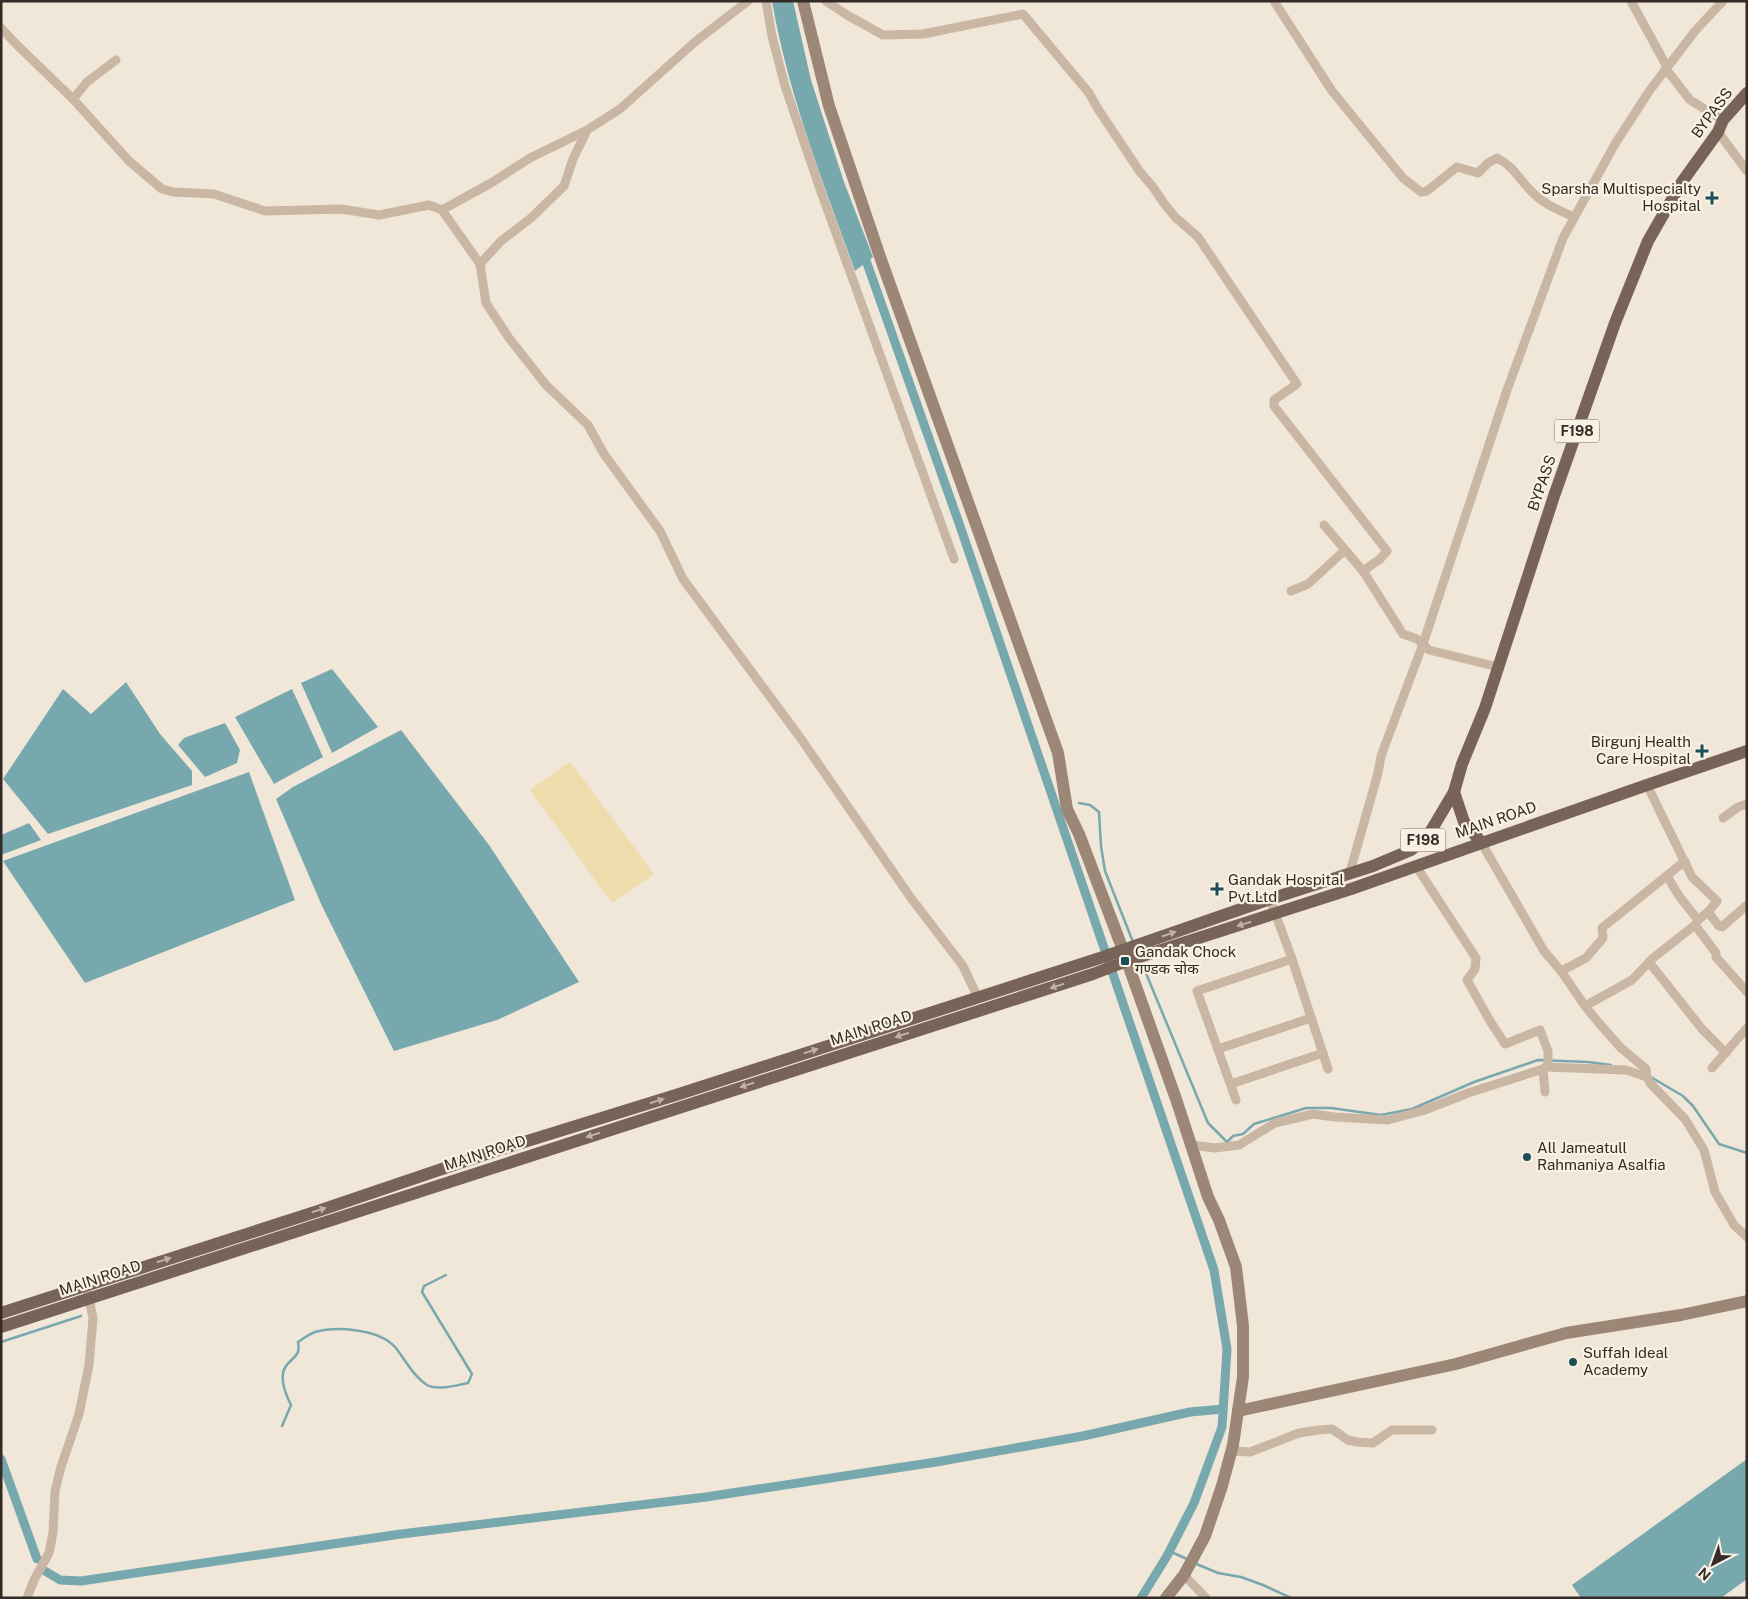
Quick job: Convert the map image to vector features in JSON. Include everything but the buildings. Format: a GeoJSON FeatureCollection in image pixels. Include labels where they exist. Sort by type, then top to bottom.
{"type":"FeatureCollection","features":[{"type":"Feature","properties":{"kind":"main road"},"geometry":{"type":"LineString","coordinates":[[803,1],[830,106],[873,235],[1058,753],[1068,809],[1079,834],[1176,1099],[1208,1197],[1219,1220],[1236,1267],[1244,1326],[1243,1377],[1232,1451],[1205,1536],[1184,1575],[1166,1598]]}},
{"type":"Feature","properties":{"kind":"main road","name":"BYPASS"},"geometry":{"type":"LineString","coordinates":[[1374,866],[1411,850],[1422,841],[1432,830],[1454,792],[1462,764],[1485,708],[1554,496],[1612,331],[1648,241],[1682,182],[1721,126],[1747,93]]}},
{"type":"Feature","properties":{"kind":"main road","name":"MAIN ROAD"},"geometry":{"type":"LineString","coordinates":[[1123,956],[1276,914],[1747,752]]}},
{"type":"Feature","properties":{"kind":"main road"},"geometry":{"type":"LineString","coordinates":[[1454,792],[1464,822],[1481,842]]}},
{"type":"Feature","properties":{"kind":"main road","name":"MAIN ROAD"},"geometry":{"type":"LineString","coordinates":[[1,1327],[481,1172],[1102,964],[1270,899],[1350,872],[1374,866]]}},
{"type":"Feature","properties":{"kind":"main road","name":"MAIN ROAD"},"geometry":{"type":"LineString","coordinates":[[1,1313],[318,1211],[475,1158],[978,998],[1102,964]]}},
{"type":"Feature","properties":{"kind":"main road"},"geometry":{"type":"LineString","coordinates":[[475,1158],[481,1172]]}},
{"type":"Feature","properties":{"kind":"main road"},"geometry":{"type":"LineString","coordinates":[[1238,1411],[1456,1364],[1566,1333],[1681,1315],[1747,1301]]}},
{"type":"Feature","properties":{"kind":"street"},"geometry":{"type":"LineString","coordinates":[[442,210],[491,183],[530,158],[587,130],[620,109],[696,41],[748,1]]}},
{"type":"Feature","properties":{"kind":"street"},"geometry":{"type":"LineString","coordinates":[[766,1],[772,36],[804,142],[954,559]]}},
{"type":"Feature","properties":{"kind":"street"},"geometry":{"type":"LineString","coordinates":[[826,1],[846,15],[883,34],[923,34],[1023,14],[1089,93],[1129,156],[1163,202],[1175,217],[1198,237],[1297,384],[1274,400],[1274,406],[1387,551],[1380,559],[1363,571]]}},
{"type":"Feature","properties":{"kind":"street"},"geometry":{"type":"LineString","coordinates":[[1274,1],[1332,90],[1402,178],[1421,192],[1427,192],[1458,167],[1478,173],[1488,163],[1497,158],[1507,163],[1534,194],[1554,208],[1574,217]]}},
{"type":"Feature","properties":{"kind":"street"},"geometry":{"type":"LineString","coordinates":[[1632,1],[1666,65],[1666,69],[1690,100],[1721,126],[1747,171]]}},
{"type":"Feature","properties":{"kind":"street"},"geometry":{"type":"LineString","coordinates":[[1350,872],[1382,756],[1423,644],[1507,390],[1563,238],[1615,144],[1666,69],[1695,32],[1723,1]]}},
{"type":"Feature","properties":{"kind":"street"},"geometry":{"type":"LineString","coordinates":[[1,28],[73,99],[129,161],[162,189],[167,191],[214,194],[265,211],[341,209],[379,216],[430,205],[442,210],[480,264],[486,303],[509,338],[546,385],[588,425],[604,454],[660,531],[683,579],[799,736],[911,898],[963,966],[978,998]]}},
{"type":"Feature","properties":{"kind":"street"},"geometry":{"type":"LineString","coordinates":[[73,99],[87,82],[116,60]]}},
{"type":"Feature","properties":{"kind":"street"},"geometry":{"type":"LineString","coordinates":[[480,264],[501,241],[530,218],[564,186],[573,159],[587,130]]}},
{"type":"Feature","properties":{"kind":"street"},"geometry":{"type":"LineString","coordinates":[[1324,525],[1363,571],[1403,634],[1417,639],[1429,650],[1498,667]]}},
{"type":"Feature","properties":{"kind":"street"},"geometry":{"type":"LineString","coordinates":[[1291,591],[1308,584],[1345,550]]}},
{"type":"Feature","properties":{"kind":"street"},"geometry":{"type":"LineString","coordinates":[[1585,1006],[1632,980],[1648,962],[1708,912],[1717,901],[1699,882],[1694,881],[1647,785]]}},
{"type":"Feature","properties":{"kind":"street"},"geometry":{"type":"LineString","coordinates":[[1723,818],[1738,807],[1747,804]]}},
{"type":"Feature","properties":{"kind":"street"},"geometry":{"type":"LineString","coordinates":[[1481,842],[1544,951],[1562,971],[1585,1006],[1620,1047],[1647,1073],[1650,1084],[1685,1119],[1704,1150],[1715,1192],[1734,1225],[1747,1237]]}},
{"type":"Feature","properties":{"kind":"street"},"geometry":{"type":"LineString","coordinates":[[1562,971],[1586,958],[1603,938],[1602,928],[1685,861]]}},
{"type":"Feature","properties":{"kind":"street"},"geometry":{"type":"LineString","coordinates":[[1416,866],[1476,958],[1475,969],[1467,980],[1506,1044],[1540,1030],[1548,1052],[1545,1067],[1545,1092]]}},
{"type":"Feature","properties":{"kind":"street"},"geometry":{"type":"LineString","coordinates":[[1667,876],[1716,953],[1716,957],[1747,992]]}},
{"type":"Feature","properties":{"kind":"street"},"geometry":{"type":"LineString","coordinates":[[1270,899],[1328,1069]]}},
{"type":"Feature","properties":{"kind":"street"},"geometry":{"type":"LineString","coordinates":[[1708,912],[1719,926],[1722,927],[1747,905]]}},
{"type":"Feature","properties":{"kind":"street"},"geometry":{"type":"LineString","coordinates":[[1236,1100],[1197,991],[1292,959]]}},
{"type":"Feature","properties":{"kind":"street"},"geometry":{"type":"LineString","coordinates":[[1648,962],[1702,1028],[1726,1053]]}},
{"type":"Feature","properties":{"kind":"street"},"geometry":{"type":"LineString","coordinates":[[1218,1049],[1311,1018]]}},
{"type":"Feature","properties":{"kind":"street"},"geometry":{"type":"LineString","coordinates":[[1712,1068],[1747,1028]]}},
{"type":"Feature","properties":{"kind":"street"},"geometry":{"type":"LineString","coordinates":[[1231,1084],[1322,1053]]}},
{"type":"Feature","properties":{"kind":"street"},"geometry":{"type":"LineString","coordinates":[[1191,1145],[1215,1148],[1238,1145],[1275,1123],[1313,1114],[1343,1118],[1388,1120],[1425,1110],[1545,1067],[1626,1070],[1647,1073]]}},
{"type":"Feature","properties":{"kind":"street"},"geometry":{"type":"LineString","coordinates":[[28,1598],[34,1580],[49,1553],[53,1532],[55,1491],[81,1406],[89,1365],[93,1318],[90,1299],[85,1286]]}},
{"type":"Feature","properties":{"kind":"street"},"geometry":{"type":"LineString","coordinates":[[1232,1451],[1250,1452],[1299,1433],[1319,1430],[1332,1430],[1348,1440],[1373,1443],[1392,1430],[1432,1430]]}},
{"type":"Feature","properties":{"kind":"street"},"geometry":{"type":"LineString","coordinates":[[1184,1575],[1206,1598]]}},
{"type":"Feature","properties":{"kind":"sand"},"geometry":{"type":"Polygon","coordinates":[[[570,762],[654,874],[612,903],[530,790],[570,762]]]}},
{"type":"Feature","properties":{"kind":"water"},"geometry":{"type":"Polygon","coordinates":[[[772,1],[793,1],[811,80],[844,182],[873,257],[855,271],[797,104],[787,70],[772,1]]]}},
{"type":"Feature","properties":{"kind":"water"},"geometry":{"type":"Polygon","coordinates":[[[332,669],[378,727],[332,753],[301,683],[332,669]]]}},
{"type":"Feature","properties":{"kind":"water"},"geometry":{"type":"Polygon","coordinates":[[[126,682],[160,734],[192,771],[192,785],[48,834],[3,779],[63,689],[91,714],[126,682]]]}},
{"type":"Feature","properties":{"kind":"water"},"geometry":{"type":"Polygon","coordinates":[[[292,689],[323,757],[274,784],[235,717],[292,689]]]}},
{"type":"Feature","properties":{"kind":"water"},"geometry":{"type":"Polygon","coordinates":[[[225,723],[240,750],[237,763],[205,777],[178,745],[184,738],[225,723]]]}},
{"type":"Feature","properties":{"kind":"water"},"geometry":{"type":"Polygon","coordinates":[[[401,730],[489,845],[579,982],[497,1020],[394,1051],[322,906],[276,799],[293,787],[401,730]]]}},
{"type":"Feature","properties":{"kind":"water"},"geometry":{"type":"Polygon","coordinates":[[[249,772],[295,900],[85,983],[3,861],[249,772]]]}},
{"type":"Feature","properties":{"kind":"water"},"geometry":{"type":"Polygon","coordinates":[[[29,823],[41,840],[1,855],[1,835],[29,823]]]}},
{"type":"Feature","properties":{"kind":"water"},"geometry":{"type":"Polygon","coordinates":[[[1747,1459],[1747,1579],[1721,1598],[1581,1598],[1572,1585],[1747,1459]]]}},
{"type":"Feature","properties":{"kind":"waterway"},"geometry":{"type":"LineString","coordinates":[[863,252],[960,526],[1214,1270],[1227,1349],[1222,1427],[1194,1503],[1167,1556],[1141,1598]]}},
{"type":"Feature","properties":{"kind":"waterway"},"geometry":{"type":"LineString","coordinates":[[1079,803],[1090,805],[1099,812],[1105,871],[1133,942]]}},
{"type":"Feature","properties":{"kind":"waterway"},"geometry":{"type":"LineString","coordinates":[[1143,966],[1208,1123],[1227,1142],[1233,1136],[1243,1134],[1254,1124],[1306,1108],[1331,1108],[1381,1115],[1412,1109],[1474,1082],[1538,1060],[1611,1065]]}},
{"type":"Feature","properties":{"kind":"waterway"},"geometry":{"type":"LineString","coordinates":[[1649,1076],[1683,1096],[1693,1106],[1719,1144],[1747,1153]]}},
{"type":"Feature","properties":{"kind":"waterway"},"geometry":{"type":"LineString","coordinates":[[282,1426],[291,1405],[284,1386],[284,1370],[297,1354],[298,1342],[315,1332],[345,1329],[379,1336],[395,1347],[413,1372],[427,1385],[442,1388],[468,1383],[472,1374],[422,1292],[424,1286],[446,1275]]}},
{"type":"Feature","properties":{"kind":"waterway"},"geometry":{"type":"LineString","coordinates":[[1,1342],[81,1316]]}},
{"type":"Feature","properties":{"kind":"waterway"},"geometry":{"type":"LineString","coordinates":[[45,1571],[60,1580],[81,1581],[401,1534],[706,1497],[936,1462],[1083,1436],[1190,1412],[1223,1409]]}},
{"type":"Feature","properties":{"kind":"waterway"},"geometry":{"type":"LineString","coordinates":[[1,1459],[37,1559]]}},
{"type":"Feature","properties":{"kind":"waterway"},"geometry":{"type":"LineString","coordinates":[[1169,1551],[1187,1559]]}},
{"type":"Feature","properties":{"kind":"waterway"},"geometry":{"type":"LineString","coordinates":[[1194,1563],[1218,1573],[1241,1577],[1291,1598]]}},
{"type":"Feature","properties":{"kind":"place","name":"Sparsha Multispecialty Hospital"},"geometry":{"type":"Point","coordinates":[1712,198]}},
{"type":"Feature","properties":{"kind":"place","name":"Birgunj Health Care Hospital"},"geometry":{"type":"Point","coordinates":[1702,751]}},
{"type":"Feature","properties":{"kind":"place","name":"Gandak Hospital Pvt.Ltd"},"geometry":{"type":"Point","coordinates":[1217,889]}},
{"type":"Feature","properties":{"kind":"place","name":"Gandak Chock गण्डक चोक"},"geometry":{"type":"Point","coordinates":[1125,961]}},
{"type":"Feature","properties":{"kind":"place","name":"All Jameatull Rahmaniya Asalfia"},"geometry":{"type":"Point","coordinates":[1527,1157]}},
{"type":"Feature","properties":{"kind":"place","name":"Suffah Ideal Academy"},"geometry":{"type":"Point","coordinates":[1573,1362]}}]}
